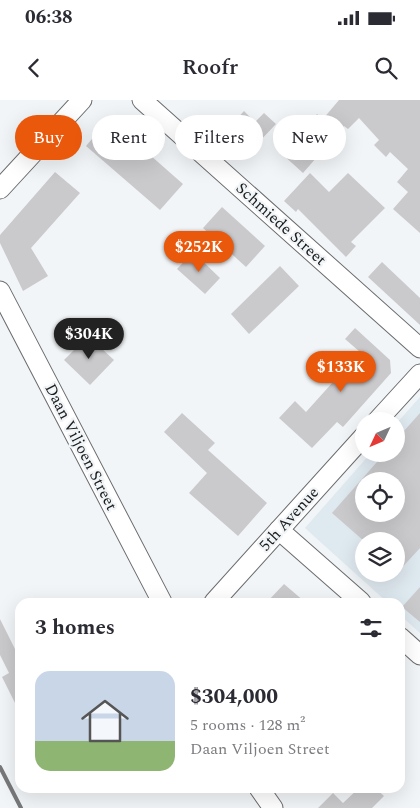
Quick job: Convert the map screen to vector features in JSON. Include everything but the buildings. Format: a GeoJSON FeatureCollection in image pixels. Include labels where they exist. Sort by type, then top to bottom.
{"type":"FeatureCollection","features":[{"type":"Feature","properties":{"kind":"street"},"geometry":{"type":"LineString","coordinates":[[0,189],[82,100]]}},
{"type":"Feature","properties":{"kind":"street","name":"Schmiede Street"},"geometry":{"type":"LineString","coordinates":[[142,100],[420,348]]}},
{"type":"Feature","properties":{"kind":"street","name":"Daan Viljoen Street"},"geometry":{"type":"LineString","coordinates":[[0,291],[160,598]]}},
{"type":"Feature","properties":{"kind":"street"},"geometry":{"type":"LineString","coordinates":[[385,412],[420,374]]}},
{"type":"Feature","properties":{"kind":"street","name":"5th Avenue"},"geometry":{"type":"LineString","coordinates":[[218,598],[355,446]]}},
{"type":"Feature","properties":{"kind":"street"},"geometry":{"type":"LineString","coordinates":[[279,530],[356,598]]}},
{"type":"Feature","properties":{"kind":"street"},"geometry":{"type":"LineString","coordinates":[[405,642],[420,655]]}},
{"type":"Feature","properties":{"kind":"street"},"geometry":{"type":"LineString","coordinates":[[262,793],[273,808]]}},
{"type":"Feature","properties":{"kind":"shaded area"},"geometry":{"type":"Polygon","coordinates":[[[420,397],[420,633],[405,620],[405,598],[383,598],[365,582],[405,582],[405,532],[355,532],[355,573],[305,528],[363,462],[405,462],[405,414],[420,397]]]}},
{"type":"Feature","properties":{"kind":"railway"},"geometry":{"type":"LineString","coordinates":[[0,767],[21,808]]}}]}
